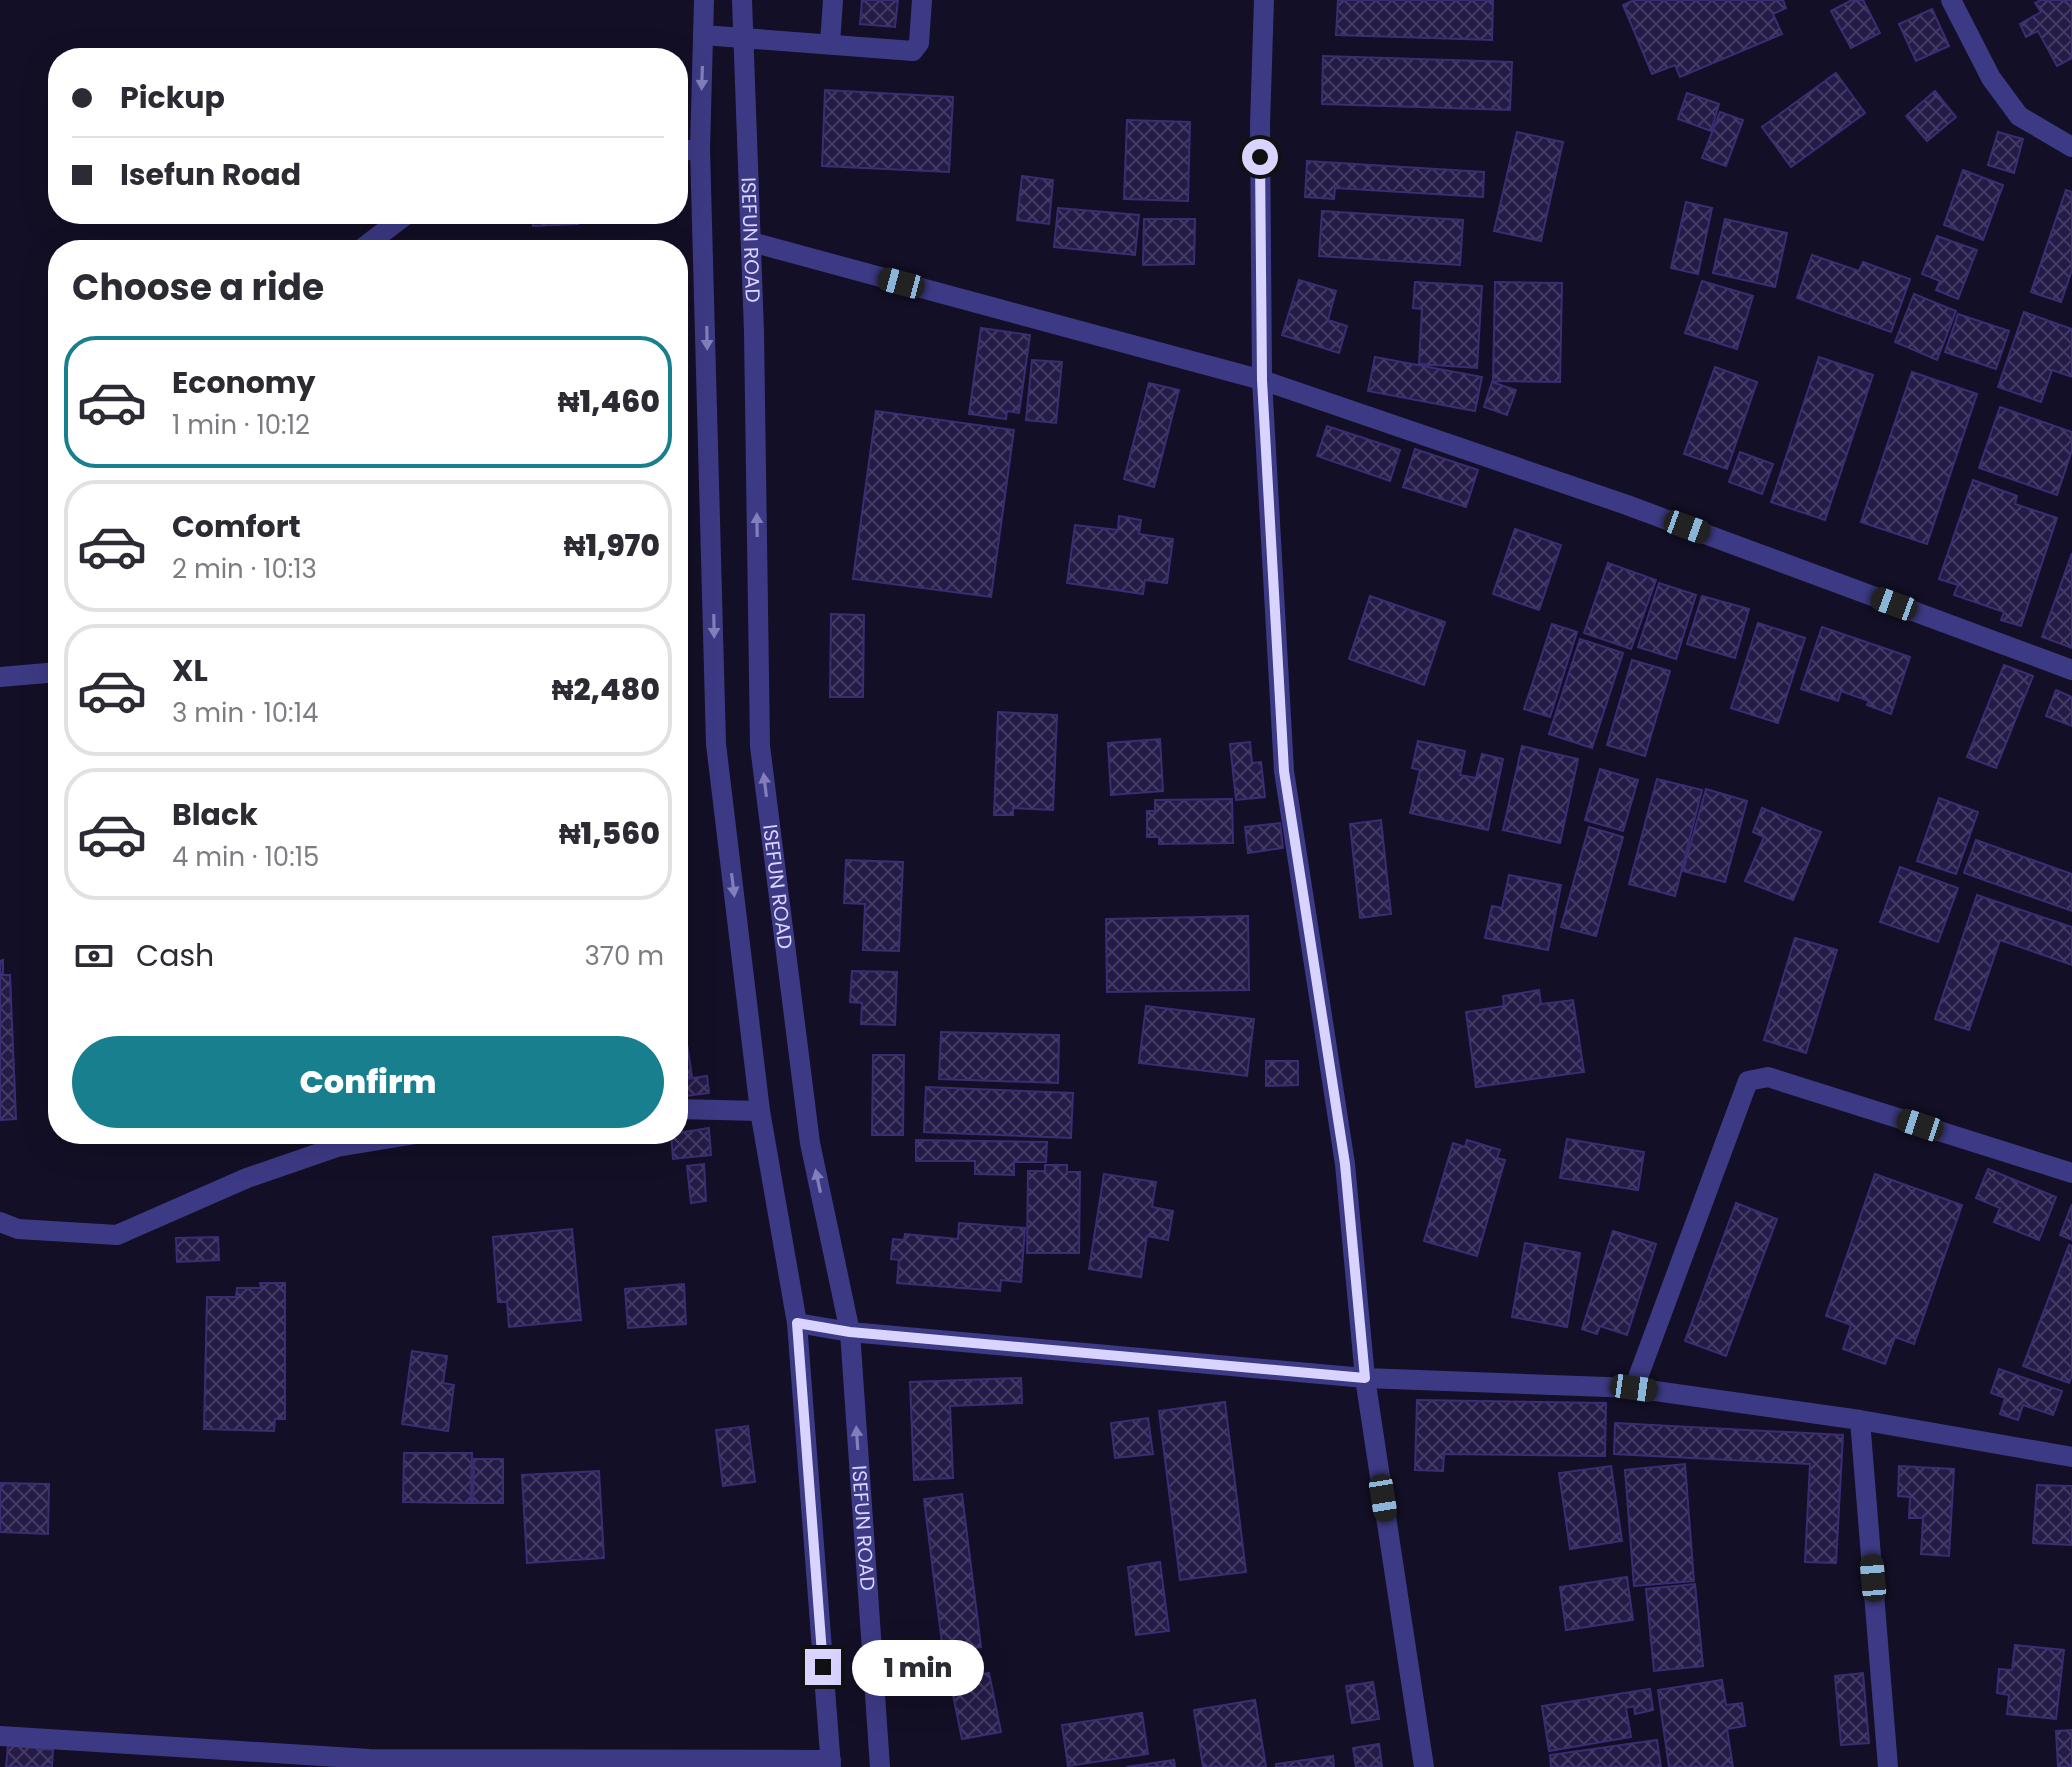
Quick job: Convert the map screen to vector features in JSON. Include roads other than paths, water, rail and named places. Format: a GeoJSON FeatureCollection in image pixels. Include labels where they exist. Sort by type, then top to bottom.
{"type":"FeatureCollection","features":[{"type":"Feature","properties":{"kind":"street"},"geometry":{"type":"LineString","coordinates":[[0,1736],[369,1759],[831,1764],[797,1323],[760,1111],[716,744],[700,149],[704,0]]}},
{"type":"Feature","properties":{"kind":"street","name":"ISEFUN ROAD"},"geometry":{"type":"LineString","coordinates":[[742,0],[751,242],[760,746],[810,1143],[850,1332],[880,1767]]}},
{"type":"Feature","properties":{"kind":"street"},"geometry":{"type":"LineString","coordinates":[[830,43],[833,0]]}},
{"type":"Feature","properties":{"kind":"street"},"geometry":{"type":"LineString","coordinates":[[703,35],[913,51],[919,43],[922,0]]}},
{"type":"Feature","properties":{"kind":"street"},"geometry":{"type":"LineString","coordinates":[[1264,0],[1260,125],[1262,380],[1284,771],[1345,1164],[1365,1378],[1424,1767]]}},
{"type":"Feature","properties":{"kind":"street"},"geometry":{"type":"LineString","coordinates":[[1951,0],[1991,78],[2019,116],[2072,147]]}},
{"type":"Feature","properties":{"kind":"street"},"geometry":{"type":"LineString","coordinates":[[688,150],[700,149]]}},
{"type":"Feature","properties":{"kind":"street"},"geometry":{"type":"LineString","coordinates":[[373,240],[394,224]]}},
{"type":"Feature","properties":{"kind":"street"},"geometry":{"type":"LineString","coordinates":[[751,242],[1262,380],[1627,505],[2072,670]]}},
{"type":"Feature","properties":{"kind":"street"},"geometry":{"type":"LineString","coordinates":[[0,677],[48,673]]}},
{"type":"Feature","properties":{"kind":"street"},"geometry":{"type":"LineString","coordinates":[[1634,1388],[1748,1081],[1768,1077],[2072,1173]]}},
{"type":"Feature","properties":{"kind":"street"},"geometry":{"type":"LineString","coordinates":[[688,1109],[760,1111]]}},
{"type":"Feature","properties":{"kind":"street"},"geometry":{"type":"LineString","coordinates":[[0,1222],[18,1229],[117,1235],[247,1178],[337,1147],[355,1144]]}},
{"type":"Feature","properties":{"kind":"street"},"geometry":{"type":"LineString","coordinates":[[797,1323],[850,1332],[1365,1378],[1634,1388],[1860,1420],[2072,1457]]}},
{"type":"Feature","properties":{"kind":"street"},"geometry":{"type":"LineString","coordinates":[[1860,1420],[1888,1767]]}}]}
